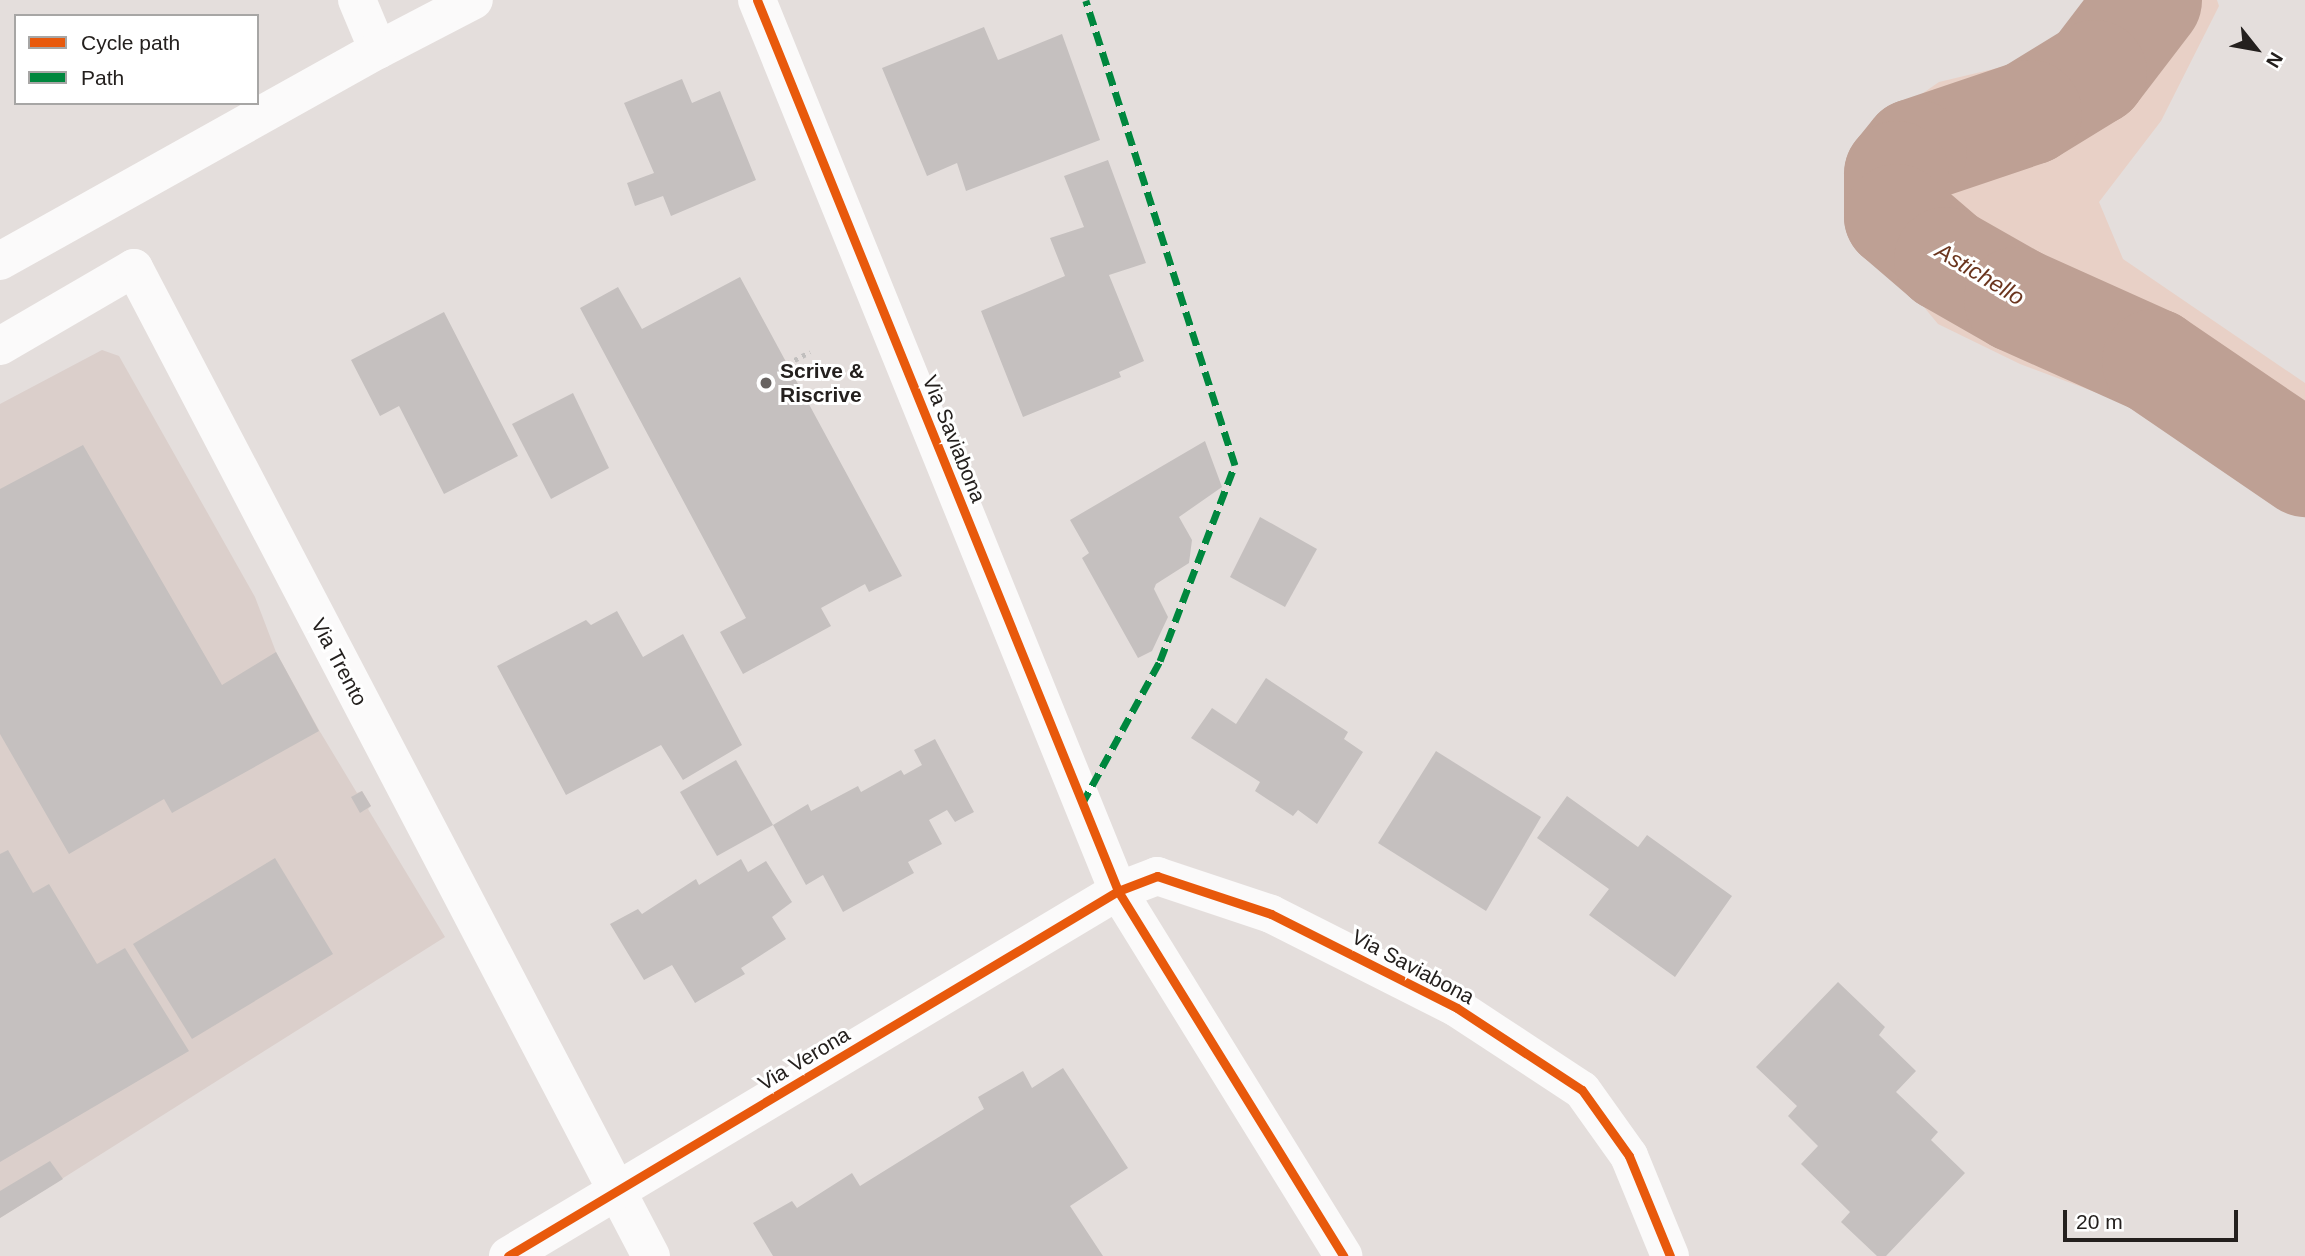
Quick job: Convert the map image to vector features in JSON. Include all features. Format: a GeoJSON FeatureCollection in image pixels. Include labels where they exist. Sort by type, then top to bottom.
{"type":"FeatureCollection","features":[{"type":"Feature","properties":{"kind":"street"},"geometry":{"type":"LineString","coordinates":[[357,0],[378,50]]}},
{"type":"Feature","properties":{"kind":"street"},"geometry":{"type":"LineString","coordinates":[[0,261],[378,50],[474,0]]}},
{"type":"Feature","properties":{"kind":"street","name":"Via Saviabona"},"geometry":{"type":"LineString","coordinates":[[757,0],[1118,891],[1343,1256]]}},
{"type":"Feature","properties":{"kind":"street","name":"Via Trento"},"geometry":{"type":"LineString","coordinates":[[0,346],[134,268],[616,1193]]}},
{"type":"Feature","properties":{"kind":"street","name":"Via Saviabona"},"geometry":{"type":"LineString","coordinates":[[1118,891],[1157,876],[1271,914],[1457,1008],[1582,1090],[1629,1156],[1670,1256]]}},
{"type":"Feature","properties":{"kind":"street","name":"Via Verona"},"geometry":{"type":"LineString","coordinates":[[509,1256],[1118,891]]}},
{"type":"Feature","properties":{"kind":"street"},"geometry":{"type":"LineString","coordinates":[[616,1193],[652,1256]]}},
{"type":"Feature","properties":{"kind":"path"},"geometry":{"type":"LineString","coordinates":[[786,364],[810,352]]}},
{"type":"Feature","properties":{"kind":"shaded area"},"geometry":{"type":"Polygon","coordinates":[[[2101,0],[2217,0],[2219,6],[2161,121],[2099,202],[2123,259],[2305,383],[2305,501],[2277,475],[2210,435],[2020,364],[1938,324],[1875,248],[1870,180],[1877,125],[1939,82],[2006,66],[2074,41],[2101,0]]]}},
{"type":"Feature","properties":{"kind":"shaded area"},"geometry":{"type":"Polygon","coordinates":[[[102,350],[119,356],[255,597],[276,652],[319,730],[357,793],[362,791],[371,806],[368,809],[445,937],[0,1218],[0,404],[102,350]]]}},
{"type":"Feature","properties":{"kind":"building"},"geometry":{"type":"Polygon","coordinates":[[[984,27],[998,60],[1062,34],[1100,140],[966,191],[957,163],[927,176],[882,68],[984,27]]]}},
{"type":"Feature","properties":{"kind":"building"},"geometry":{"type":"Polygon","coordinates":[[[682,79],[692,103],[720,91],[756,180],[671,216],[663,196],[635,206],[627,183],[654,173],[624,103],[682,79]]]}},
{"type":"Feature","properties":{"kind":"building"},"geometry":{"type":"Polygon","coordinates":[[[1108,160],[1146,263],[1109,275],[1144,361],[1119,372],[1121,377],[1023,417],[981,311],[1065,276],[1050,238],[1084,227],[1064,176],[1108,160]]]}},
{"type":"Feature","properties":{"kind":"building"},"geometry":{"type":"Polygon","coordinates":[[[740,277],[902,576],[869,592],[865,584],[821,608],[831,626],[743,674],[720,632],[746,618],[580,308],[618,287],[642,329],[740,277]]]}},
{"type":"Feature","properties":{"kind":"building"},"geometry":{"type":"Polygon","coordinates":[[[444,312],[518,456],[444,494],[399,406],[380,416],[351,360],[444,312]]]}},
{"type":"Feature","properties":{"kind":"building"},"geometry":{"type":"Polygon","coordinates":[[[573,393],[609,468],[551,499],[512,424],[573,393]]]}},
{"type":"Feature","properties":{"kind":"building"},"geometry":{"type":"Polygon","coordinates":[[[1205,441],[1222,487],[1179,517],[1192,540],[1189,563],[1156,584],[1154,589],[1168,617],[1152,651],[1138,658],[1082,558],[1089,553],[1070,520],[1205,441]]]}},
{"type":"Feature","properties":{"kind":"building"},"geometry":{"type":"Polygon","coordinates":[[[83,445],[222,685],[276,652],[319,731],[172,813],[164,799],[69,854],[0,734],[0,489],[83,445]]]}},
{"type":"Feature","properties":{"kind":"building"},"geometry":{"type":"Polygon","coordinates":[[[1260,517],[1317,549],[1285,607],[1230,577],[1260,517]]]}},
{"type":"Feature","properties":{"kind":"building"},"geometry":{"type":"Polygon","coordinates":[[[617,611],[643,657],[683,634],[742,745],[683,780],[661,745],[566,795],[497,666],[586,620],[591,625],[617,611]]]}},
{"type":"Feature","properties":{"kind":"building"},"geometry":{"type":"Polygon","coordinates":[[[1266,678],[1348,732],[1344,739],[1363,752],[1317,824],[1298,810],[1293,816],[1255,791],[1260,782],[1191,738],[1212,708],[1236,724],[1266,678]]]}},
{"type":"Feature","properties":{"kind":"building"},"geometry":{"type":"Polygon","coordinates":[[[935,739],[974,812],[955,822],[947,810],[929,820],[942,844],[908,862],[914,873],[843,912],[823,875],[806,885],[773,825],[808,804],[811,811],[858,786],[861,792],[901,770],[904,775],[922,765],[914,750],[935,739]]]}},
{"type":"Feature","properties":{"kind":"building"},"geometry":{"type":"Polygon","coordinates":[[[1436,751],[1541,817],[1486,911],[1378,843],[1436,751]]]}},
{"type":"Feature","properties":{"kind":"building"},"geometry":{"type":"Polygon","coordinates":[[[736,760],[773,825],[717,856],[680,792],[736,760]]]}},
{"type":"Feature","properties":{"kind":"building"},"geometry":{"type":"Polygon","coordinates":[[[362,791],[371,806],[360,813],[351,797],[362,791]]]}},
{"type":"Feature","properties":{"kind":"building"},"geometry":{"type":"Polygon","coordinates":[[[1567,796],[1638,847],[1647,835],[1732,896],[1675,977],[1589,915],[1609,889],[1537,838],[1567,796]]]}},
{"type":"Feature","properties":{"kind":"building"},"geometry":{"type":"Polygon","coordinates":[[[8,850],[33,893],[49,884],[97,964],[125,948],[189,1051],[0,1162],[0,854],[8,850]]]}},
{"type":"Feature","properties":{"kind":"building"},"geometry":{"type":"Polygon","coordinates":[[[275,858],[333,954],[192,1039],[133,944],[275,858]]]}},
{"type":"Feature","properties":{"kind":"building"},"geometry":{"type":"Polygon","coordinates":[[[741,859],[748,872],[766,861],[792,902],[772,917],[786,939],[741,968],[745,974],[695,1003],[672,965],[644,980],[610,924],[638,909],[642,914],[696,879],[699,885],[741,859]]]}},
{"type":"Feature","properties":{"kind":"building"},"geometry":{"type":"Polygon","coordinates":[[[1838,982],[1885,1027],[1879,1035],[1916,1071],[1896,1092],[1938,1132],[1931,1140],[1965,1173],[1886,1256],[1877,1256],[1841,1222],[1850,1212],[1801,1164],[1818,1146],[1788,1116],[1797,1106],[1756,1067],[1838,982]]]}},
{"type":"Feature","properties":{"kind":"building"},"geometry":{"type":"Polygon","coordinates":[[[1063,1068],[1128,1168],[1070,1206],[1103,1256],[773,1256],[753,1223],[792,1201],[797,1208],[852,1173],[860,1186],[984,1109],[978,1097],[1023,1071],[1032,1088],[1063,1068]]]}},
{"type":"Feature","properties":{"kind":"building"},"geometry":{"type":"Polygon","coordinates":[[[50,1161],[63,1179],[0,1218],[0,1191],[50,1161]]]}},
{"type":"Feature","properties":{"kind":"waterway","name":"Astichello"},"geometry":{"type":"LineString","coordinates":[[2149,0],[2094,72],[2029,112],[1914,151],[1896,173],[1896,216],[1946,259],[2016,299],[2154,361],[2305,464]]}},
{"type":"Feature","properties":{"kind":"marked path"},"geometry":{"type":"LineString","coordinates":[[1082,804],[1160,661],[1235,465],[1086,0]]}},
{"type":"Feature","properties":{"kind":"cycle path"},"geometry":{"type":"LineString","coordinates":[[757,0],[1118,891],[1343,1256]]}},
{"type":"Feature","properties":{"kind":"cycle path"},"geometry":{"type":"LineString","coordinates":[[508,1256],[1118,891],[1157,876],[1271,914],[1457,1008],[1582,1090],[1629,1156],[1670,1256]]}},
{"type":"Feature","properties":{"kind":"place","name":"Scrive & Riscrive"},"geometry":{"type":"Point","coordinates":[766,383]}}]}
